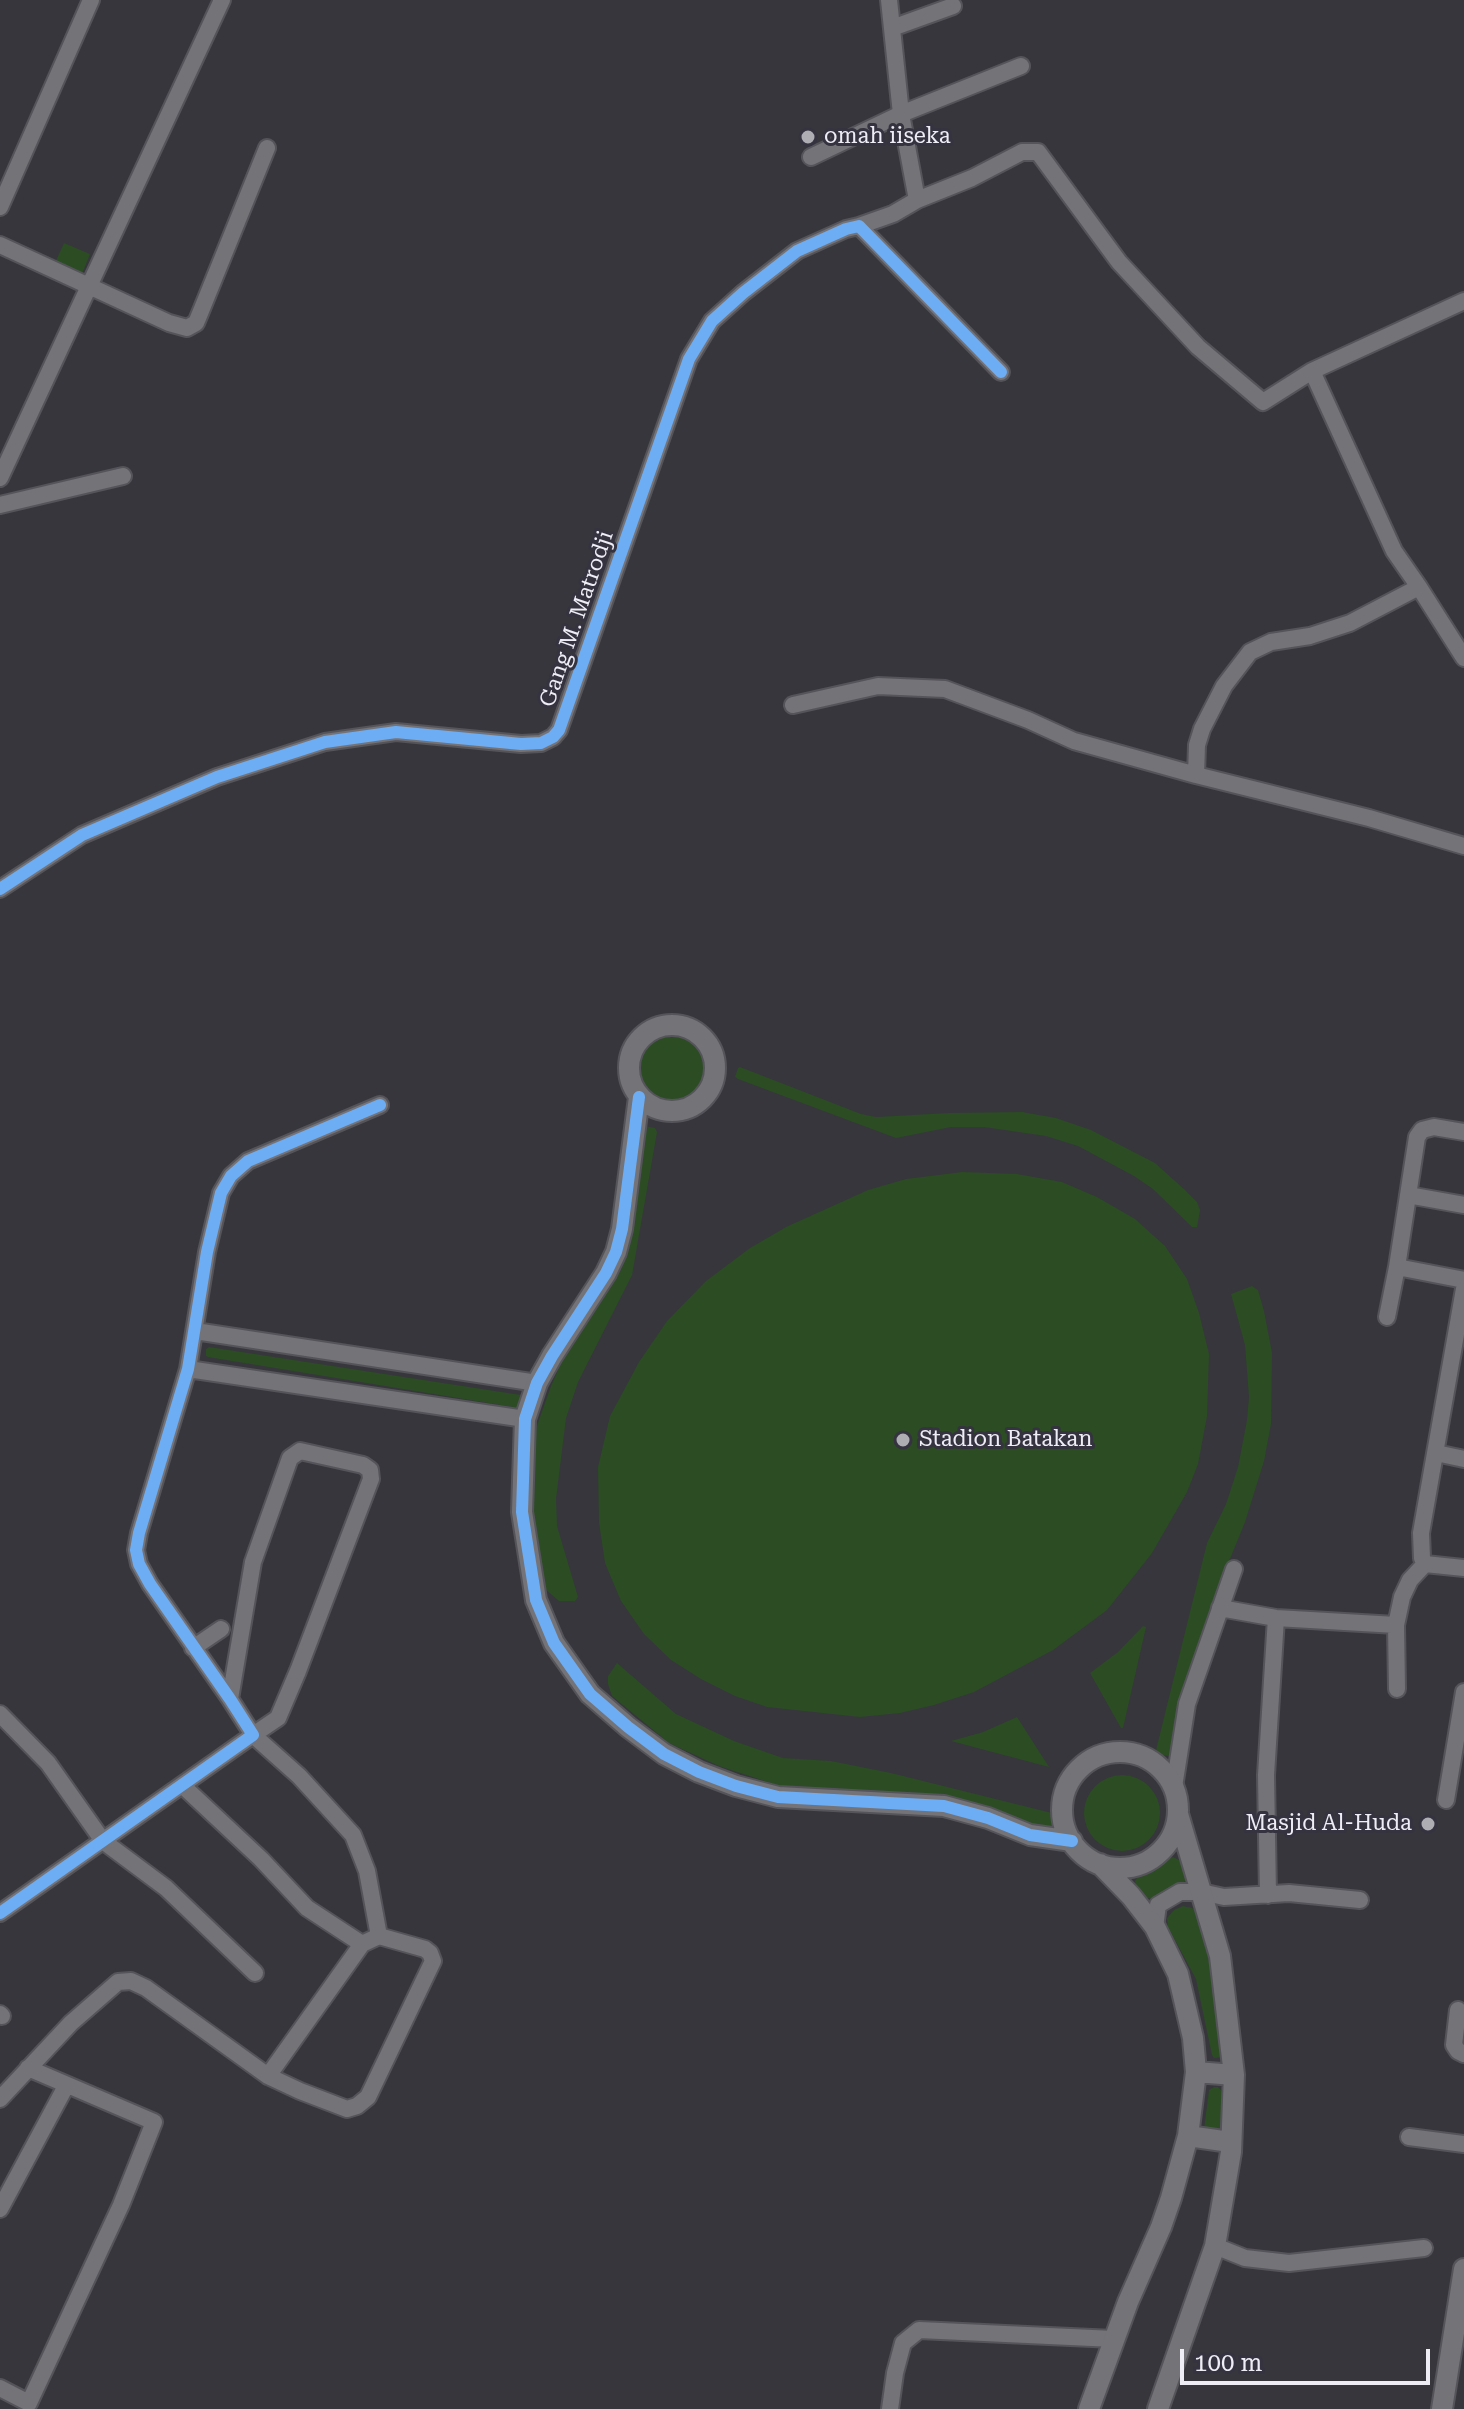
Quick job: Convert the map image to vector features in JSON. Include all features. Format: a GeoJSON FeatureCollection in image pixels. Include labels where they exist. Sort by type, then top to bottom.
{"type":"FeatureCollection","features":[{"type":"Feature","properties":{"kind":"street"},"geometry":{"type":"LineString","coordinates":[[0,207],[91,0]]}},
{"type":"Feature","properties":{"kind":"street"},"geometry":{"type":"LineString","coordinates":[[0,478],[222,0]]}},
{"type":"Feature","properties":{"kind":"street"},"geometry":{"type":"LineString","coordinates":[[889,0],[901,114],[917,200]]}},
{"type":"Feature","properties":{"kind":"street"},"geometry":{"type":"LineString","coordinates":[[892,28],[953,6]]}},
{"type":"Feature","properties":{"kind":"street"},"geometry":{"type":"LineString","coordinates":[[811,157],[901,114],[1021,66]]}},
{"type":"Feature","properties":{"kind":"street"},"geometry":{"type":"LineString","coordinates":[[0,245],[169,323],[187,328],[196,323],[267,148]]}},
{"type":"Feature","properties":{"kind":"street"},"geometry":{"type":"LineString","coordinates":[[1001,372],[859,226],[893,214],[1022,152],[1038,152],[1119,262],[1198,347],[1263,402],[1312,371],[1464,301]]}},
{"type":"Feature","properties":{"kind":"street","name":"Gang M. Matrodji"},"geometry":{"type":"LineString","coordinates":[[0,889],[82,835],[217,777],[325,742],[396,732],[521,744],[541,743],[553,737],[559,730],[685,368],[698,341],[712,321],[797,251],[859,226]]}},
{"type":"Feature","properties":{"kind":"street"},"geometry":{"type":"LineString","coordinates":[[1312,371],[1394,551],[1464,658]]}},
{"type":"Feature","properties":{"kind":"street"},"geometry":{"type":"LineString","coordinates":[[0,505],[123,476]]}},
{"type":"Feature","properties":{"kind":"street"},"geometry":{"type":"LineString","coordinates":[[1196,775],[1197,745],[1202,729],[1224,686],[1250,652],[1271,642],[1310,636],[1350,623],[1419,587]]}},
{"type":"Feature","properties":{"kind":"street"},"geometry":{"type":"LineString","coordinates":[[793,705],[878,686],[945,689],[1074,741],[1464,846]]}},
{"type":"Feature","properties":{"kind":"street"},"geometry":{"type":"LineString","coordinates":[[639,1097],[665,1111],[691,1107],[702,1099],[714,1075],[714,1063],[705,1041],[696,1033],[673,1025],[660,1026],[647,1032],[635,1044],[629,1060],[631,1084],[639,1097],[622,1229],[616,1252],[537,1383],[525,1419],[522,1512],[536,1600],[554,1643],[590,1694],[664,1754],[699,1772],[778,1797],[944,1806],[988,1818],[1030,1835],[1072,1841]]}},
{"type":"Feature","properties":{"kind":"street"},"geometry":{"type":"LineString","coordinates":[[379,1936],[367,1871],[353,1835],[299,1776],[253,1735],[150,1584],[139,1564],[136,1550],[188,1369],[207,1252],[221,1193],[231,1176],[248,1161],[380,1105]]}},
{"type":"Feature","properties":{"kind":"street"},"geometry":{"type":"LineString","coordinates":[[1387,1317],[1417,1137],[1422,1130],[1434,1127],[1464,1132]]}},
{"type":"Feature","properties":{"kind":"street"},"geometry":{"type":"LineString","coordinates":[[1408,1195],[1464,1205]]}},
{"type":"Feature","properties":{"kind":"street"},"geometry":{"type":"LineString","coordinates":[[1397,1267],[1464,1280]]}},
{"type":"Feature","properties":{"kind":"street"},"geometry":{"type":"LineString","coordinates":[[1425,1564],[1421,1533],[1464,1289]]}},
{"type":"Feature","properties":{"kind":"street"},"geometry":{"type":"LineString","coordinates":[[195,1331],[537,1383]]}},
{"type":"Feature","properties":{"kind":"street"},"geometry":{"type":"LineString","coordinates":[[188,1369],[525,1419]]}},
{"type":"Feature","properties":{"kind":"street"},"geometry":{"type":"LineString","coordinates":[[0,1913],[278,1718],[371,1479],[370,1470],[363,1465],[300,1451],[290,1458],[253,1562],[230,1699]]}},
{"type":"Feature","properties":{"kind":"street"},"geometry":{"type":"LineString","coordinates":[[1436,1453],[1464,1459]]}},
{"type":"Feature","properties":{"kind":"street"},"geometry":{"type":"LineString","coordinates":[[1425,1564],[1464,1568]]}},
{"type":"Feature","properties":{"kind":"street"},"geometry":{"type":"LineString","coordinates":[[1397,1689],[1396,1625],[1406,1588],[1425,1564]]}},
{"type":"Feature","properties":{"kind":"street"},"geometry":{"type":"LineString","coordinates":[[1174,1787],[1187,1704],[1234,1569]]}},
{"type":"Feature","properties":{"kind":"street"},"geometry":{"type":"LineString","coordinates":[[1220,1608],[1276,1618],[1396,1625]]}},
{"type":"Feature","properties":{"kind":"street"},"geometry":{"type":"LineString","coordinates":[[1268,1895],[1267,1745],[1276,1618]]}},
{"type":"Feature","properties":{"kind":"street"},"geometry":{"type":"LineString","coordinates":[[193,1648],[221,1629]]}},
{"type":"Feature","properties":{"kind":"street"},"geometry":{"type":"LineString","coordinates":[[1446,1800],[1464,1692]]}},
{"type":"Feature","properties":{"kind":"street"},"geometry":{"type":"LineString","coordinates":[[0,1714],[48,1763],[103,1841],[166,1888],[255,1973]]}},
{"type":"Feature","properties":{"kind":"street"},"geometry":{"type":"LineString","coordinates":[[1089,2409],[1114,2339],[1161,2227],[1188,2136],[1196,2072],[1193,2038],[1178,1974],[1155,1927],[1131,1896],[1072,1841],[1064,1825],[1062,1808],[1065,1791],[1073,1776],[1100,1755],[1125,1752],[1150,1760],[1164,1772],[1178,1800],[1173,1835],[1160,1853],[1141,1864],[1119,1868],[1100,1864]]}},
{"type":"Feature","properties":{"kind":"street"},"geometry":{"type":"LineString","coordinates":[[183,1786],[261,1859],[307,1908],[362,1944]]}},
{"type":"Feature","properties":{"kind":"street"},"geometry":{"type":"LineString","coordinates":[[1158,2409],[1215,2246],[1230,2142],[1234,2075],[1220,1956],[1178,1814]]}},
{"type":"Feature","properties":{"kind":"street"},"geometry":{"type":"LineString","coordinates":[[1155,1927],[1158,1905],[1180,1892],[1224,1897],[1289,1893],[1360,1900]]}},
{"type":"Feature","properties":{"kind":"street"},"geometry":{"type":"LineString","coordinates":[[0,2099],[71,2023],[118,1982],[131,1981],[146,1988],[268,2076],[347,2109],[357,2106],[368,2097],[433,1961],[425,1949],[379,1936],[362,1944],[268,2076]]}},
{"type":"Feature","properties":{"kind":"street"},"geometry":{"type":"LineString","coordinates":[[1458,2010],[1454,2045],[1464,2054]]}},
{"type":"Feature","properties":{"kind":"street"},"geometry":{"type":"LineString","coordinates":[[0,2388],[29,2403],[121,2205],[154,2122],[28,2068]]}},
{"type":"Feature","properties":{"kind":"street"},"geometry":{"type":"LineString","coordinates":[[1196,2072],[1234,2075]]}},
{"type":"Feature","properties":{"kind":"street"},"geometry":{"type":"LineString","coordinates":[[0,2209],[66,2086]]}},
{"type":"Feature","properties":{"kind":"street"},"geometry":{"type":"LineString","coordinates":[[1188,2136],[1230,2142]]}},
{"type":"Feature","properties":{"kind":"street"},"geometry":{"type":"LineString","coordinates":[[1409,2137],[1464,2144]]}},
{"type":"Feature","properties":{"kind":"street"},"geometry":{"type":"LineString","coordinates":[[1215,2246],[1245,2258],[1289,2263],[1424,2248]]}},
{"type":"Feature","properties":{"kind":"street"},"geometry":{"type":"LineString","coordinates":[[1442,2409],[1464,2269]]}},
{"type":"Feature","properties":{"kind":"street"},"geometry":{"type":"LineString","coordinates":[[890,2409],[903,2343],[919,2330],[1114,2339]]}},
{"type":"Feature","properties":{"kind":"green space"},"geometry":{"type":"Polygon","coordinates":[[[64,243],[90,254],[80,279],[53,267],[64,243]]]}},
{"type":"Feature","properties":{"kind":"green space"},"geometry":{"type":"Polygon","coordinates":[[[670,1030],[684,1033],[697,1041],[705,1054],[708,1068],[705,1082],[697,1095],[684,1103],[670,1106],[656,1103],[643,1095],[635,1082],[632,1068],[635,1054],[643,1041],[656,1033],[670,1030]]]}},
{"type":"Feature","properties":{"kind":"green space"},"geometry":{"type":"Polygon","coordinates":[[[740,1067],[876,1117],[1022,1112],[1056,1118],[1091,1130],[1155,1163],[1185,1190],[1200,1210],[1197,1227],[1192,1227],[1153,1189],[1134,1176],[1078,1146],[1046,1136],[984,1127],[951,1127],[896,1138],[738,1079],[735,1077],[740,1067]]]}},
{"type":"Feature","properties":{"kind":"green space"},"geometry":{"type":"Polygon","coordinates":[[[645,1126],[655,1128],[657,1132],[632,1275],[578,1382],[566,1418],[556,1499],[557,1526],[578,1597],[575,1601],[559,1601],[545,1589],[537,1566],[532,1513],[535,1431],[565,1354],[595,1302],[622,1268],[645,1126]]]}},
{"type":"Feature","properties":{"kind":"green space","name":"Stadion Batakan"},"geometry":{"type":"Polygon","coordinates":[[[962,1172],[1017,1174],[1062,1182],[1097,1197],[1135,1219],[1165,1246],[1187,1279],[1209,1354],[1207,1416],[1198,1464],[1187,1492],[1152,1553],[1107,1610],[1053,1650],[974,1692],[900,1713],[860,1717],[767,1707],[735,1696],[671,1660],[644,1634],[621,1601],[605,1563],[599,1523],[598,1467],[610,1416],[639,1362],[667,1321],[706,1281],[750,1248],[786,1227],[868,1190],[906,1179],[962,1172]]]}},
{"type":"Feature","properties":{"kind":"green space"},"geometry":{"type":"Polygon","coordinates":[[[1252,1286],[1258,1290],[1272,1353],[1271,1424],[1264,1461],[1245,1522],[1212,1603],[1187,1677],[1176,1751],[1170,1756],[1158,1755],[1156,1750],[1207,1543],[1226,1504],[1238,1467],[1249,1397],[1245,1345],[1231,1294],[1252,1286]]]}},
{"type":"Feature","properties":{"kind":"green space"},"geometry":{"type":"Polygon","coordinates":[[[209,1347],[522,1396],[519,1408],[208,1357],[206,1349],[209,1347]]]}},
{"type":"Feature","properties":{"kind":"green space"},"geometry":{"type":"Polygon","coordinates":[[[1143,1626],[1146,1627],[1121,1728],[1090,1673],[1118,1652],[1143,1626]]]}},
{"type":"Feature","properties":{"kind":"green space"},"geometry":{"type":"Polygon","coordinates":[[[617,1663],[676,1714],[734,1741],[783,1758],[831,1761],[891,1773],[1052,1813],[1051,1828],[952,1800],[890,1792],[867,1794],[780,1786],[719,1766],[669,1743],[612,1696],[608,1676],[617,1663]]]}},
{"type":"Feature","properties":{"kind":"green space"},"geometry":{"type":"Polygon","coordinates":[[[1017,1717],[1049,1767],[951,1741],[983,1732],[1017,1717]]]}},
{"type":"Feature","properties":{"kind":"green space"},"geometry":{"type":"Polygon","coordinates":[[[1122,1775],[1136,1778],[1149,1786],[1157,1799],[1160,1813],[1157,1827],[1149,1840],[1136,1848],[1122,1851],[1108,1848],[1095,1840],[1087,1827],[1084,1813],[1087,1799],[1095,1786],[1108,1778],[1122,1775]]]}},
{"type":"Feature","properties":{"kind":"green space"},"geometry":{"type":"Polygon","coordinates":[[[1173,1857],[1183,1862],[1186,1879],[1181,1887],[1157,1899],[1146,1898],[1136,1889],[1135,1881],[1140,1873],[1158,1868],[1165,1859],[1173,1857]]]}},
{"type":"Feature","properties":{"kind":"green space"},"geometry":{"type":"Polygon","coordinates":[[[1183,1906],[1192,1908],[1200,1915],[1214,1972],[1224,2057],[1214,2058],[1212,2055],[1196,1979],[1168,1927],[1167,1918],[1183,1906]]]}},
{"type":"Feature","properties":{"kind":"green space"},"geometry":{"type":"Polygon","coordinates":[[[1218,2087],[1227,2097],[1226,2135],[1204,2129],[1209,2090],[1218,2087]]]}},
{"type":"Feature","properties":{"kind":"cycle path"},"geometry":{"type":"LineString","coordinates":[[0,889],[82,835],[217,777],[325,742],[396,732],[521,744],[541,743],[553,737],[559,730],[689,359],[712,321],[797,251],[859,226],[1001,372]]}},
{"type":"Feature","properties":{"kind":"cycle path"},"geometry":{"type":"LineString","coordinates":[[639,1097],[622,1229],[616,1252],[537,1383],[525,1419],[522,1512],[536,1600],[554,1643],[590,1694],[664,1754],[699,1772],[778,1797],[944,1806],[988,1818],[1030,1835],[1072,1841]]}},
{"type":"Feature","properties":{"kind":"cycle path"},"geometry":{"type":"LineString","coordinates":[[0,1913],[253,1735],[150,1584],[139,1564],[136,1550],[139,1533],[188,1369],[207,1252],[221,1193],[231,1176],[248,1161],[380,1105]]}},
{"type":"Feature","properties":{"kind":"place","name":"omah iiseka"},"geometry":{"type":"Point","coordinates":[808,137]}},
{"type":"Feature","properties":{"kind":"place","name":"Stadion Batakan"},"geometry":{"type":"Point","coordinates":[903,1440]}},
{"type":"Feature","properties":{"kind":"place","name":"Masjid Al-Huda"},"geometry":{"type":"Point","coordinates":[1428,1824]}}]}
